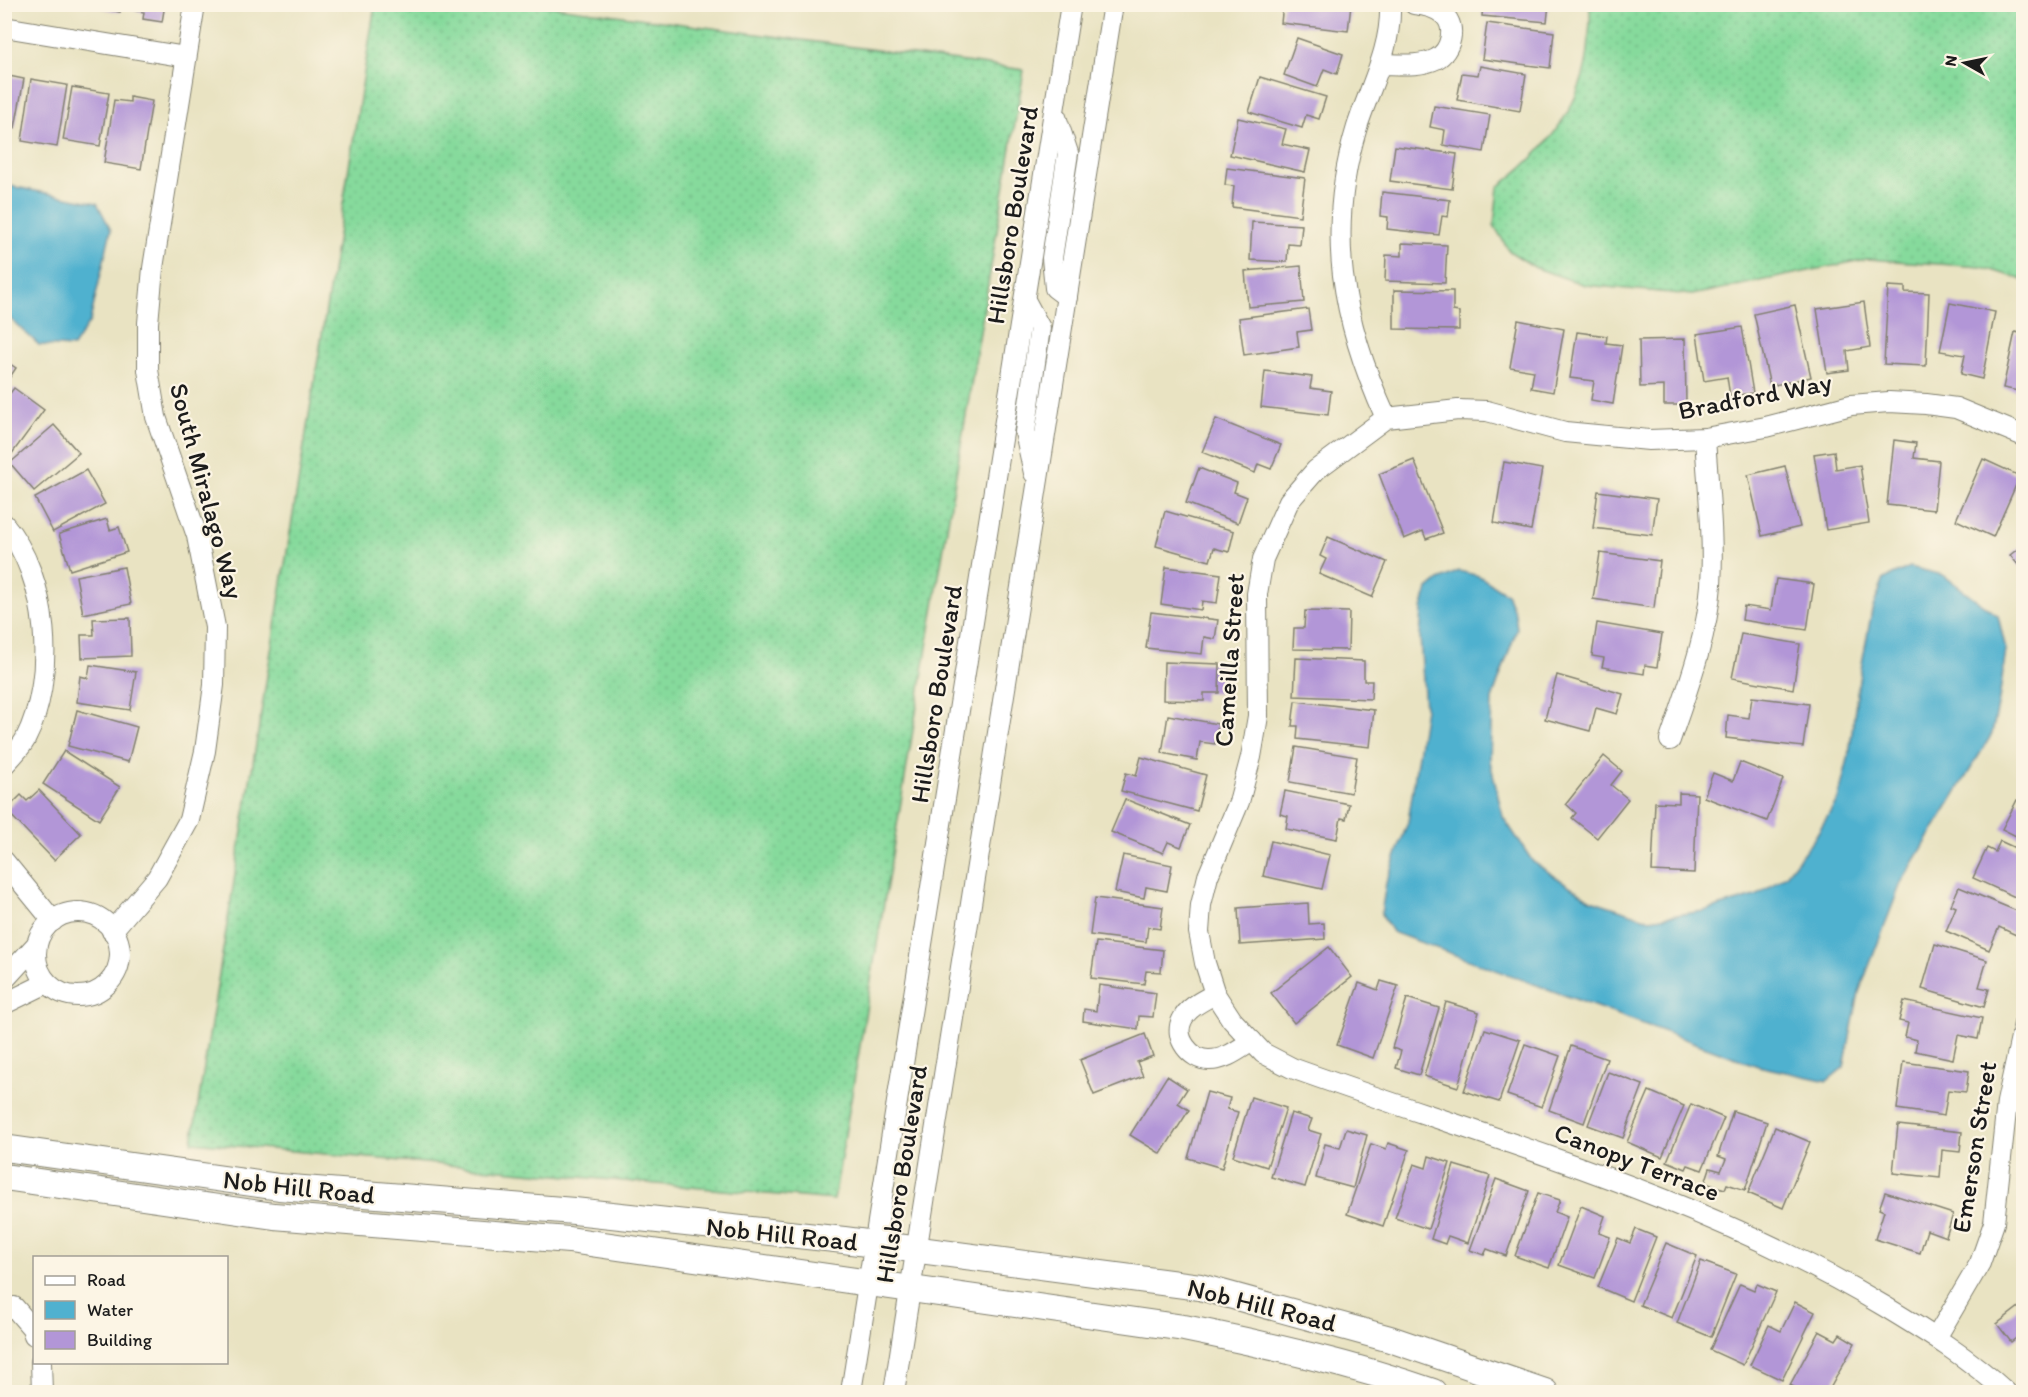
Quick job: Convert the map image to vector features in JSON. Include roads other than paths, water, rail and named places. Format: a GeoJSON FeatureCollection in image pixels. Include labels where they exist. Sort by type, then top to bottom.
{"type":"FeatureCollection","features":[{"type":"Feature","properties":{"kind":"main road","name":"Nob Hill Road"},"geometry":{"type":"LineString","coordinates":[[4,1148],[279,1187],[574,1211],[917,1249],[1200,1287],[1390,1339],[1545,1392]]}},
{"type":"Feature","properties":{"kind":"main road","name":"Nob Hill Road"},"geometry":{"type":"LineString","coordinates":[[4,1178],[274,1216],[569,1240],[1184,1328],[1390,1378],[1433,1392]]}},
{"type":"Feature","properties":{"kind":"main road"},"geometry":{"type":"LineString","coordinates":[[274,1216],[279,1187]]}},
{"type":"Feature","properties":{"kind":"street","name":"South Miralago Way"},"geometry":{"type":"LineString","coordinates":[[112,930],[157,878],[189,820],[205,751],[214,685],[215,627],[197,536],[159,427],[148,370],[148,323],[153,268],[195,4]]}},
{"type":"Feature","properties":{"kind":"street","name":"Hillsboro Boulevard"},"geometry":{"type":"LineString","coordinates":[[851,1392],[1026,302],[1071,4]]}},
{"type":"Feature","properties":{"kind":"street","name":"Hillsboro Boulevard"},"geometry":{"type":"LineString","coordinates":[[894,1392],[1113,4]]}},
{"type":"Feature","properties":{"kind":"street"},"geometry":{"type":"LineString","coordinates":[[1386,418],[1368,379],[1351,327],[1343,290],[1340,246],[1341,202],[1347,157],[1386,48],[1390,4]]}},
{"type":"Feature","properties":{"kind":"street"},"geometry":{"type":"LineString","coordinates":[[1380,64],[1422,63],[1437,58],[1449,46],[1452,30],[1446,16],[1436,9],[1414,4]]}},
{"type":"Feature","properties":{"kind":"street"},"geometry":{"type":"LineString","coordinates":[[4,27],[186,57]]}},
{"type":"Feature","properties":{"kind":"street"},"geometry":{"type":"LineString","coordinates":[[1055,111],[1068,153],[1052,258],[1055,288],[1067,297]]}},
{"type":"Feature","properties":{"kind":"street"},"geometry":{"type":"LineString","coordinates":[[1026,302],[1040,328],[1025,432],[1037,484]]}},
{"type":"Feature","properties":{"kind":"street","name":"Bradford Way"},"geometry":{"type":"LineString","coordinates":[[1386,418],[1447,410],[1487,411],[1565,432],[1608,438],[1705,438],[1766,427],[1851,405],[1889,402],[1956,408],[2024,436]]}},
{"type":"Feature","properties":{"kind":"street","name":"Cameilla Street"},"geometry":{"type":"LineString","coordinates":[[1232,1020],[1215,994],[1205,963],[1199,932],[1201,905],[1208,876],[1239,802],[1251,757],[1258,716],[1257,594],[1263,559],[1289,501],[1316,470],[1386,418]]}},
{"type":"Feature","properties":{"kind":"street"},"geometry":{"type":"LineString","coordinates":[[1670,740],[1704,630],[1710,587],[1712,545],[1705,438]]}},
{"type":"Feature","properties":{"kind":"street"},"geometry":{"type":"LineString","coordinates":[[4,524],[19,542],[42,606],[44,655],[37,709],[24,741],[4,765]]}},
{"type":"Feature","properties":{"kind":"street"},"geometry":{"type":"LineString","coordinates":[[4,861],[53,921]]}},
{"type":"Feature","properties":{"kind":"street"},"geometry":{"type":"LineString","coordinates":[[4,980],[37,944],[43,931],[53,921],[64,915],[78,912],[91,914],[112,930],[118,943],[118,964],[109,982],[98,991],[85,996],[71,996],[58,992],[47,983],[38,964],[37,944]]}},
{"type":"Feature","properties":{"kind":"street"},"geometry":{"type":"LineString","coordinates":[[4,1004],[47,983]]}},
{"type":"Feature","properties":{"kind":"street"},"geometry":{"type":"LineString","coordinates":[[1215,994],[1193,1007],[1182,1020],[1181,1036],[1188,1050],[1200,1059],[1210,1060],[1230,1055],[1252,1041]]}},
{"type":"Feature","properties":{"kind":"street","name":"Canopy Terrace"},"geometry":{"type":"LineString","coordinates":[[1232,1020],[1263,1053],[1292,1068],[1661,1198],[1775,1246],[1848,1285],[1936,1338],[2006,1392]]}},
{"type":"Feature","properties":{"kind":"street","name":"Emerson Street"},"geometry":{"type":"LineString","coordinates":[[1936,1338],[1980,1263],[1994,1223],[2007,1102],[2024,1024]]}},
{"type":"Feature","properties":{"kind":"street"},"geometry":{"type":"LineString","coordinates":[[14,1307],[33,1332]]}},
{"type":"Feature","properties":{"kind":"street"},"geometry":{"type":"LineString","coordinates":[[41,1364],[42,1392]]}},
{"type":"Feature","properties":{"kind":"water"},"geometry":{"type":"Polygon","coordinates":[[[5,185],[97,203],[111,230],[90,321],[73,347],[39,345],[5,314],[5,185]]]}},
{"type":"Feature","properties":{"kind":"water"},"geometry":{"type":"Polygon","coordinates":[[[1910,567],[1943,575],[1998,616],[2006,650],[1999,700],[1992,734],[1901,883],[1859,992],[1844,1067],[1827,1081],[1758,1066],[1392,932],[1381,914],[1386,883],[1408,822],[1425,708],[1420,637],[1422,609],[1428,589],[1439,580],[1459,571],[1479,576],[1507,594],[1515,614],[1517,629],[1492,699],[1490,761],[1503,817],[1533,862],[1591,900],[1649,919],[1704,911],[1758,895],[1786,875],[1814,839],[1838,799],[1849,755],[1858,685],[1872,610],[1884,579],[1910,567]]]}}]}
